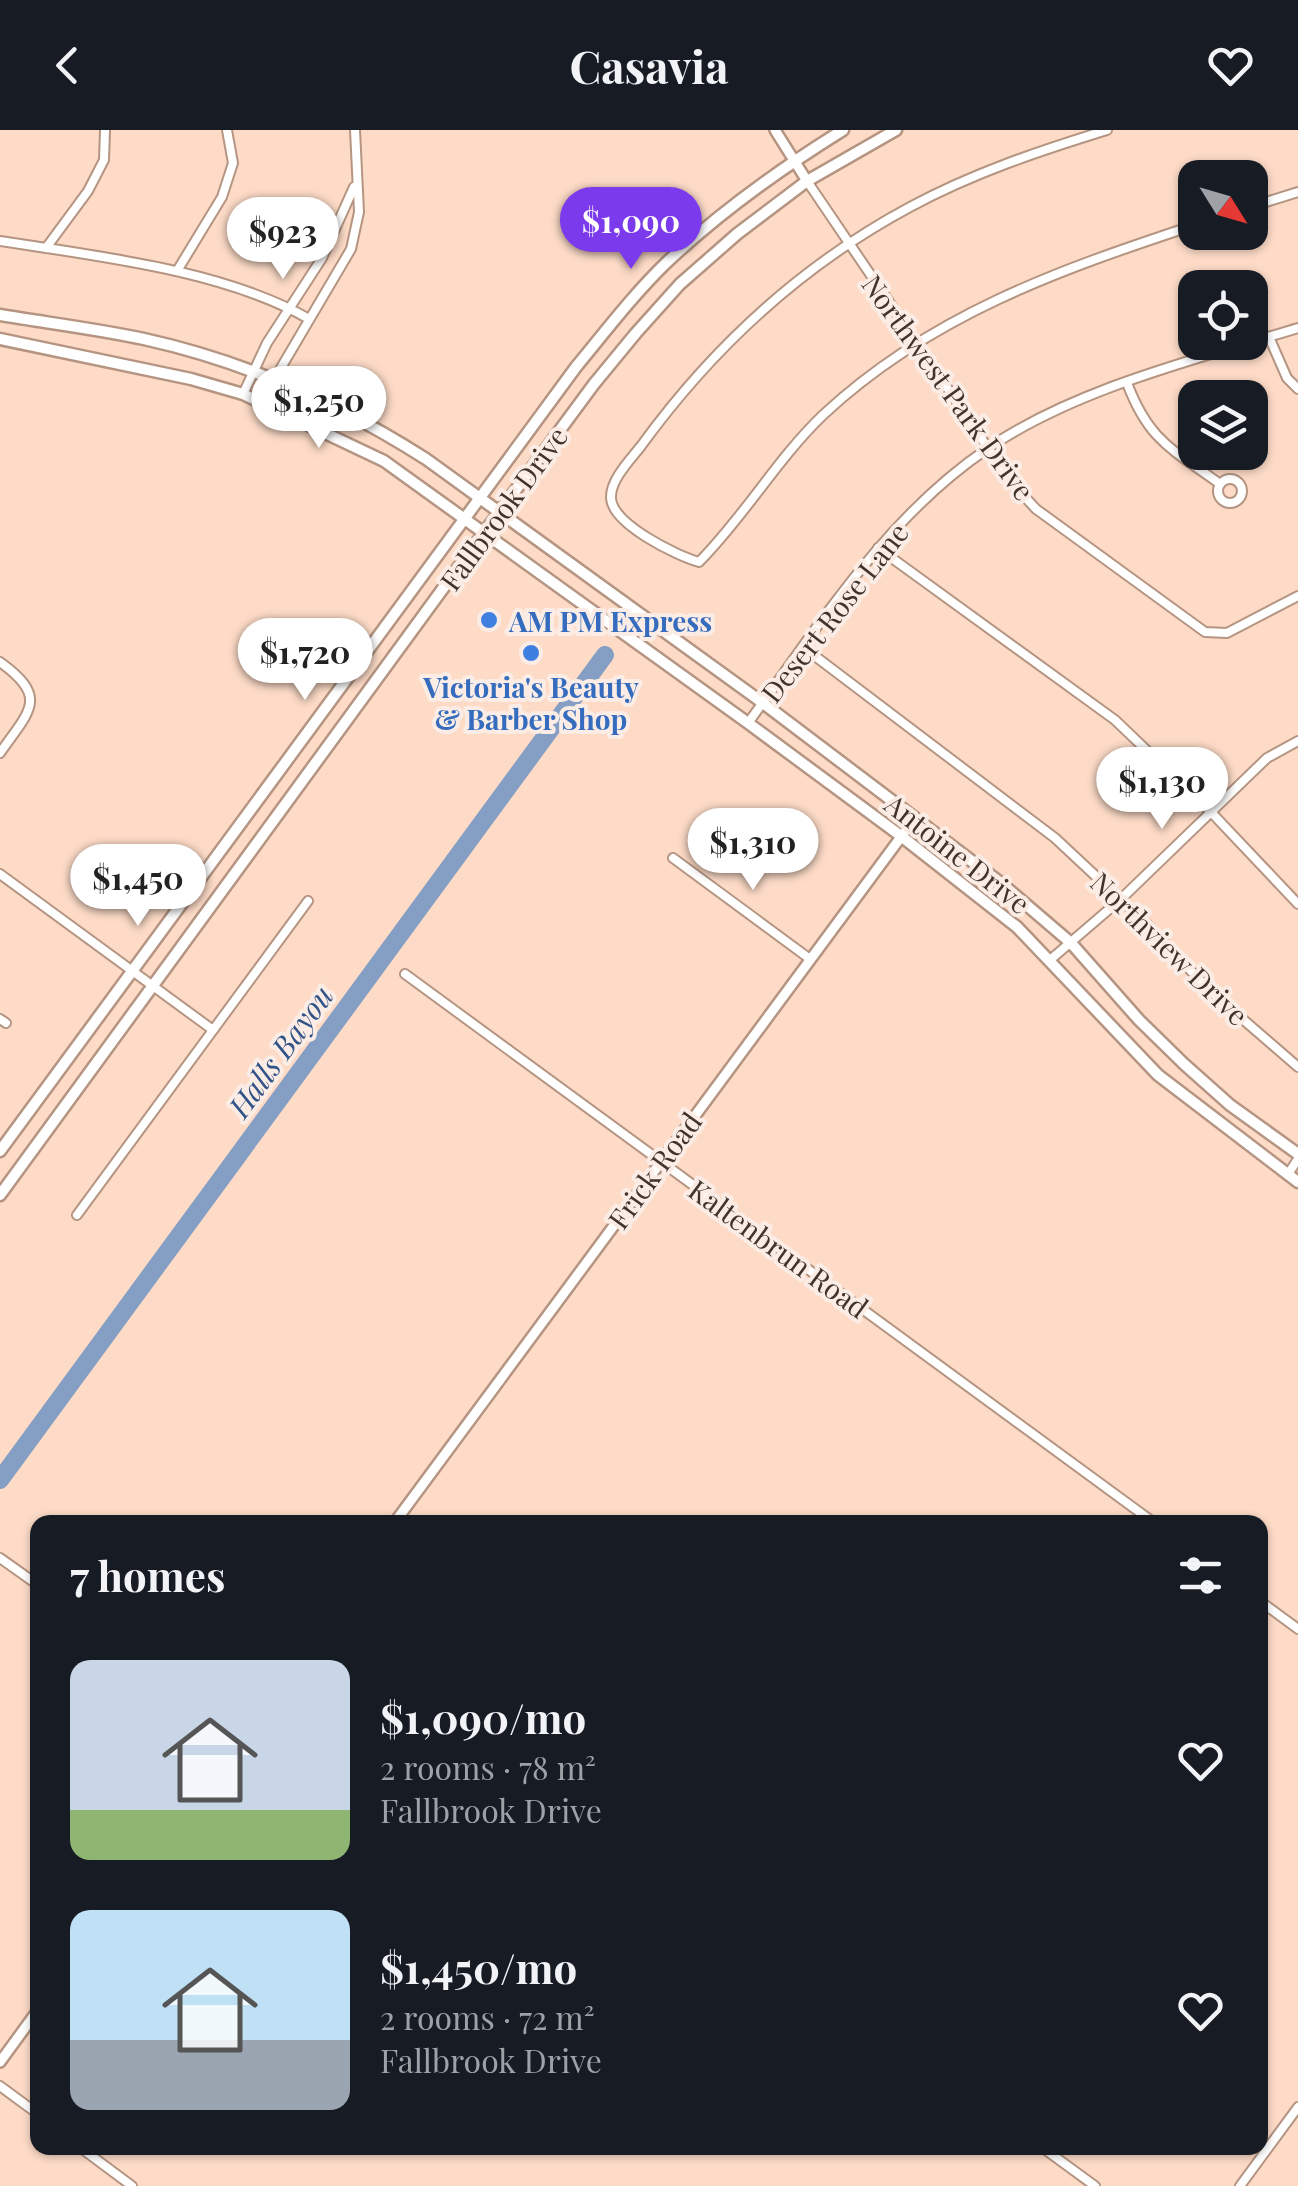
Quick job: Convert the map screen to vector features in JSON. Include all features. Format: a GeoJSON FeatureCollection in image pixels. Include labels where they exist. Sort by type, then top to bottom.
{"type":"FeatureCollection","features":[{"type":"Feature","properties":{"kind":"main road","name":"Fallbrook Drive"},"geometry":{"type":"LineString","coordinates":[[0,1151],[576,368],[664,265],[720,214],[793,160],[843,130]]}},
{"type":"Feature","properties":{"kind":"main road","name":"Fallbrook Drive"},"geometry":{"type":"LineString","coordinates":[[0,1195],[594,384],[680,284],[806,181],[896,130]]}},
{"type":"Feature","properties":{"kind":"main road","name":"Antoine Drive"},"geometry":{"type":"LineString","coordinates":[[0,315],[145,339],[253,372],[388,435],[763,703],[1002,884],[1071,943],[1184,1064],[1298,1157]]}},
{"type":"Feature","properties":{"kind":"main road"},"geometry":{"type":"LineString","coordinates":[[31,345],[36,321]]}},
{"type":"Feature","properties":{"kind":"main road","name":"Antoine Drive"},"geometry":{"type":"LineString","coordinates":[[0,339],[262,400],[384,462],[748,723],[1018,927],[1158,1075],[1298,1182]]}},
{"type":"Feature","properties":{"kind":"main road"},"geometry":{"type":"LineString","coordinates":[[318,720],[337,735]]}},
{"type":"Feature","properties":{"kind":"street"},"geometry":{"type":"LineString","coordinates":[[46,248],[96,176],[104,160],[106,130]]}},
{"type":"Feature","properties":{"kind":"street"},"geometry":{"type":"LineString","coordinates":[[177,271],[222,198],[233,163],[227,130]]}},
{"type":"Feature","properties":{"kind":"street"},"geometry":{"type":"LineString","coordinates":[[262,400],[351,249],[359,212],[355,130]]}},
{"type":"Feature","properties":{"kind":"street","name":"Northwest Park Drive"},"geometry":{"type":"LineString","coordinates":[[775,130],[914,344],[1011,482],[1036,508],[1205,632],[1227,633],[1298,596]]}},
{"type":"Feature","properties":{"kind":"street"},"geometry":{"type":"LineString","coordinates":[[1108,130],[986,170],[910,207],[848,244],[790,287],[734,334],[689,383],[641,445],[611,494],[618,515],[678,556],[700,562],[822,416],[914,344],[976,308],[1071,266],[1178,231]]}},
{"type":"Feature","properties":{"kind":"street"},"geometry":{"type":"LineString","coordinates":[[243,394],[288,308],[322,258],[356,182]]}},
{"type":"Feature","properties":{"kind":"street"},"geometry":{"type":"LineString","coordinates":[[1268,202],[1298,192]]}},
{"type":"Feature","properties":{"kind":"street"},"geometry":{"type":"LineString","coordinates":[[0,241],[177,271],[288,308],[308,319]]}},
{"type":"Feature","properties":{"kind":"street","name":"Desert Rose Lane"},"geometry":{"type":"LineString","coordinates":[[1268,337],[1298,328]]}},
{"type":"Feature","properties":{"kind":"street"},"geometry":{"type":"LineString","coordinates":[[1268,337],[1288,378],[1298,389]]}},
{"type":"Feature","properties":{"kind":"street","name":"Desert Rose Lane"},"geometry":{"type":"LineString","coordinates":[[748,723],[878,548],[920,504],[987,448],[1056,410],[1197,360]]}},
{"type":"Feature","properties":{"kind":"street"},"geometry":{"type":"LineString","coordinates":[[1126,383],[1142,418],[1158,439],[1220,484]]}},
{"type":"Feature","properties":{"kind":"street"},"geometry":{"type":"LineString","coordinates":[[878,548],[1115,720],[1298,904]]}},
{"type":"Feature","properties":{"kind":"street","name":"Northview Drive"},"geometry":{"type":"LineString","coordinates":[[804,647],[1009,801],[1121,898],[1210,990],[1298,1066]]}},
{"type":"Feature","properties":{"kind":"street"},"geometry":{"type":"LineString","coordinates":[[0,662],[27,683],[31,695],[28,711],[0,753]]}},
{"type":"Feature","properties":{"kind":"street"},"geometry":{"type":"LineString","coordinates":[[1050,960],[1267,758],[1298,741]]}},
{"type":"Feature","properties":{"kind":"street","name":"Frick Road"},"geometry":{"type":"LineString","coordinates":[[400,1515],[915,818]]}},
{"type":"Feature","properties":{"kind":"street"},"geometry":{"type":"LineString","coordinates":[[673,858],[810,959]]}},
{"type":"Feature","properties":{"kind":"street"},"geometry":{"type":"LineString","coordinates":[[0,874],[213,1030]]}},
{"type":"Feature","properties":{"kind":"street"},"geometry":{"type":"LineString","coordinates":[[77,1215],[308,901]]}},
{"type":"Feature","properties":{"kind":"street","name":"Kaltenbrun Road"},"geometry":{"type":"LineString","coordinates":[[405,974],[1144,1515]]}},
{"type":"Feature","properties":{"kind":"street"},"geometry":{"type":"LineString","coordinates":[[1288,1174],[1298,1157]]}},
{"type":"Feature","properties":{"kind":"street"},"geometry":{"type":"LineString","coordinates":[[0,1558],[30,1579]]}},
{"type":"Feature","properties":{"kind":"street"},"geometry":{"type":"LineString","coordinates":[[1268,1606],[1298,1628]]}},
{"type":"Feature","properties":{"kind":"street"},"geometry":{"type":"LineString","coordinates":[[0,2062],[30,2021]]}},
{"type":"Feature","properties":{"kind":"street"},"geometry":{"type":"LineString","coordinates":[[0,2086],[30,2108]]}},
{"type":"Feature","properties":{"kind":"street"},"geometry":{"type":"LineString","coordinates":[[1268,2148],[1298,2107]]}},
{"type":"Feature","properties":{"kind":"street"},"geometry":{"type":"LineString","coordinates":[[91,2155],[132,2186]]}},
{"type":"Feature","properties":{"kind":"street"},"geometry":{"type":"LineString","coordinates":[[1053,2155],[1095,2186]]}},
{"type":"Feature","properties":{"kind":"street"},"geometry":{"type":"LineString","coordinates":[[1240,2186],[1263,2155]]}},
{"type":"Feature","properties":{"kind":"waterway","name":"Halls Bayou"},"geometry":{"type":"LineString","coordinates":[[0,1480],[605,655]]}},
{"type":"Feature","properties":{"kind":"place","name":"AM PM Express"},"geometry":{"type":"Point","coordinates":[489,620]}},
{"type":"Feature","properties":{"kind":"place","name":"Victoria's Beauty & Barber Shop"},"geometry":{"type":"Point","coordinates":[531,653]}}]}
